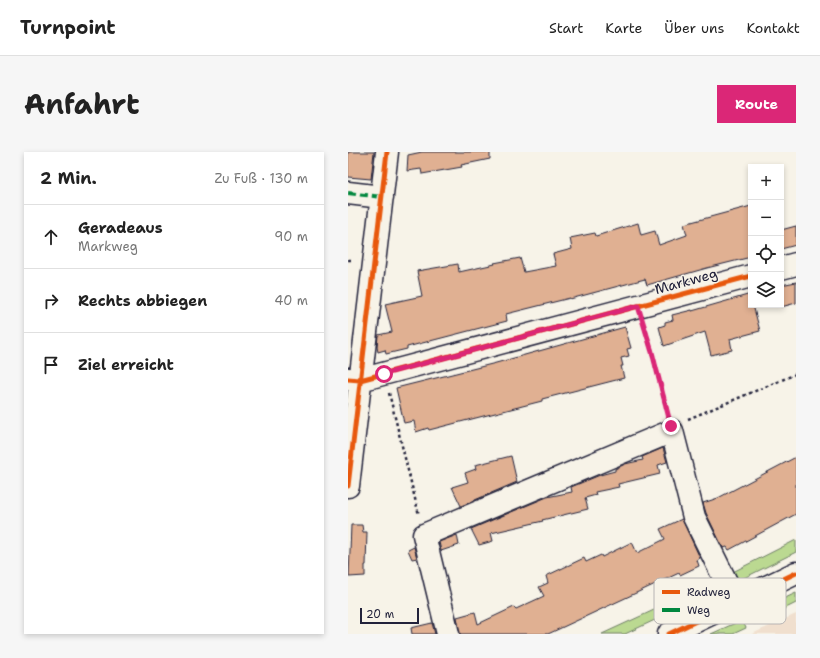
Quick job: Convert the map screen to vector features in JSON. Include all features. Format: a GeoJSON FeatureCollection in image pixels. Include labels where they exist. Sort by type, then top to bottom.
{"type":"FeatureCollection","features":[{"type":"Feature","properties":{"kind":"street"},"geometry":{"type":"LineString","coordinates":[[348,486],[354,380],[382,196],[387,152]]}},
{"type":"Feature","properties":{"kind":"street"},"geometry":{"type":"LineString","coordinates":[[348,193],[382,196]]}},
{"type":"Feature","properties":{"kind":"street"},"geometry":{"type":"LineString","coordinates":[[784,267],[796,264]]}},
{"type":"Feature","properties":{"kind":"street","name":"Markweg"},"geometry":{"type":"LineString","coordinates":[[354,380],[384,374],[748,277]]}},
{"type":"Feature","properties":{"kind":"street"},"geometry":{"type":"LineString","coordinates":[[448,634],[424,534],[672,429],[694,517],[724,578]]}},
{"type":"Feature","properties":{"kind":"street"},"geometry":{"type":"LineString","coordinates":[[786,578],[796,573]]}},
{"type":"Feature","properties":{"kind":"street"},"geometry":{"type":"LineString","coordinates":[[669,634],[690,624]]}},
{"type":"Feature","properties":{"kind":"path"},"geometry":{"type":"LineString","coordinates":[[638,306],[652,352],[672,429],[796,374]]}},
{"type":"Feature","properties":{"kind":"path"},"geometry":{"type":"LineString","coordinates":[[384,374],[424,534]]}},
{"type":"Feature","properties":{"kind":"shaded area"},"geometry":{"type":"Polygon","coordinates":[[[796,614],[796,634],[752,634],[774,624],[786,624],[786,619],[796,614]]]}},
{"type":"Feature","properties":{"kind":"green space"},"geometry":{"type":"Polygon","coordinates":[[[796,540],[796,552],[744,578],[729,578],[727,575],[796,540]]]}},
{"type":"Feature","properties":{"kind":"green space"},"geometry":{"type":"Polygon","coordinates":[[[796,593],[796,603],[786,608],[786,598],[796,593]]]}},
{"type":"Feature","properties":{"kind":"green space"},"geometry":{"type":"Polygon","coordinates":[[[654,610],[654,620],[625,634],[602,634],[654,610]]]}},
{"type":"Feature","properties":{"kind":"green space"},"geometry":{"type":"Polygon","coordinates":[[[733,624],[744,624],[746,628],[733,634],[711,634],[733,624]]]}},
{"type":"Feature","properties":{"kind":"building"},"geometry":{"type":"Polygon","coordinates":[[[348,152],[374,152],[371,179],[348,177],[348,152]]]}},
{"type":"Feature","properties":{"kind":"building"},"geometry":{"type":"Polygon","coordinates":[[[422,152],[490,152],[490,159],[461,165],[462,167],[422,174],[421,169],[407,171],[408,155],[422,152]]]}},
{"type":"Feature","properties":{"kind":"building"},"geometry":{"type":"Polygon","coordinates":[[[748,207],[748,258],[647,285],[645,279],[506,314],[507,321],[407,347],[407,349],[386,354],[385,350],[378,352],[378,335],[392,332],[385,304],[422,296],[417,271],[458,264],[459,272],[520,258],[524,272],[556,266],[553,254],[572,249],[570,238],[595,233],[596,236],[638,223],[641,235],[655,231],[659,245],[687,235],[684,224],[748,207]]]}},
{"type":"Feature","properties":{"kind":"building"},"geometry":{"type":"Polygon","coordinates":[[[796,226],[796,245],[784,248],[784,229],[796,226]]]}},
{"type":"Feature","properties":{"kind":"building"},"geometry":{"type":"Polygon","coordinates":[[[796,282],[796,303],[784,306],[784,284],[796,282]]]}},
{"type":"Feature","properties":{"kind":"building"},"geometry":{"type":"Polygon","coordinates":[[[748,295],[748,308],[754,308],[760,331],[730,339],[732,350],[711,355],[705,332],[664,346],[659,327],[665,325],[665,322],[673,320],[672,315],[692,311],[748,295]]]}},
{"type":"Feature","properties":{"kind":"building"},"geometry":{"type":"Polygon","coordinates":[[[625,327],[631,348],[627,349],[629,356],[621,358],[624,378],[429,430],[428,428],[416,432],[414,421],[404,423],[396,388],[496,363],[625,327]]]}},
{"type":"Feature","properties":{"kind":"building"},"geometry":{"type":"Polygon","coordinates":[[[663,448],[667,462],[658,465],[660,474],[618,484],[619,487],[595,492],[596,495],[585,498],[588,509],[491,533],[493,541],[479,545],[471,529],[547,497],[572,492],[571,487],[600,475],[615,471],[615,469],[625,464],[643,460],[642,457],[663,448]]]}},
{"type":"Feature","properties":{"kind":"building"},"geometry":{"type":"Polygon","coordinates":[[[511,456],[517,482],[461,506],[452,487],[468,482],[465,473],[476,469],[475,465],[511,456]]]}},
{"type":"Feature","properties":{"kind":"building"},"geometry":{"type":"Polygon","coordinates":[[[796,457],[796,514],[729,550],[727,547],[723,548],[706,513],[703,503],[718,498],[796,457]]]}},
{"type":"Feature","properties":{"kind":"building"},"geometry":{"type":"Polygon","coordinates":[[[682,519],[700,558],[697,560],[699,566],[680,575],[679,573],[668,578],[654,578],[654,585],[548,634],[460,634],[457,617],[475,612],[478,624],[514,607],[516,609],[544,596],[539,587],[548,583],[546,576],[584,558],[586,562],[601,555],[602,557],[632,542],[637,553],[665,539],[660,529],[682,519]]]}},
{"type":"Feature","properties":{"kind":"building"},"geometry":{"type":"Polygon","coordinates":[[[351,525],[362,525],[363,532],[367,532],[365,576],[349,577],[351,525]]]}},
{"type":"Feature","properties":{"kind":"building"},"geometry":{"type":"Polygon","coordinates":[[[457,535],[459,545],[441,551],[439,542],[457,535]]]}},
{"type":"Feature","properties":{"kind":"building"},"geometry":{"type":"Polygon","coordinates":[[[414,547],[417,558],[412,559],[408,550],[414,547]]]}},
{"type":"Feature","properties":{"kind":"building"},"geometry":{"type":"Polygon","coordinates":[[[432,623],[435,634],[412,634],[411,628],[432,623]]]}},
{"type":"Feature","properties":{"kind":"marked path"},"geometry":{"type":"LineString","coordinates":[[348,193],[382,197]]}},
{"type":"Feature","properties":{"kind":"cycle path"},"geometry":{"type":"LineString","coordinates":[[348,486],[387,152]]}},
{"type":"Feature","properties":{"kind":"cycle path"},"geometry":{"type":"LineString","coordinates":[[348,379],[360,380],[748,277]]}},
{"type":"Feature","properties":{"kind":"cycle path"},"geometry":{"type":"LineString","coordinates":[[786,578],[796,573]]}},
{"type":"Feature","properties":{"kind":"cycle path"},"geometry":{"type":"LineString","coordinates":[[669,634],[690,624]]}},
{"type":"Feature","properties":{"kind":"route"},"geometry":{"type":"LineString","coordinates":[[384,374],[638,306],[652,352],[671,426]]}}]}
